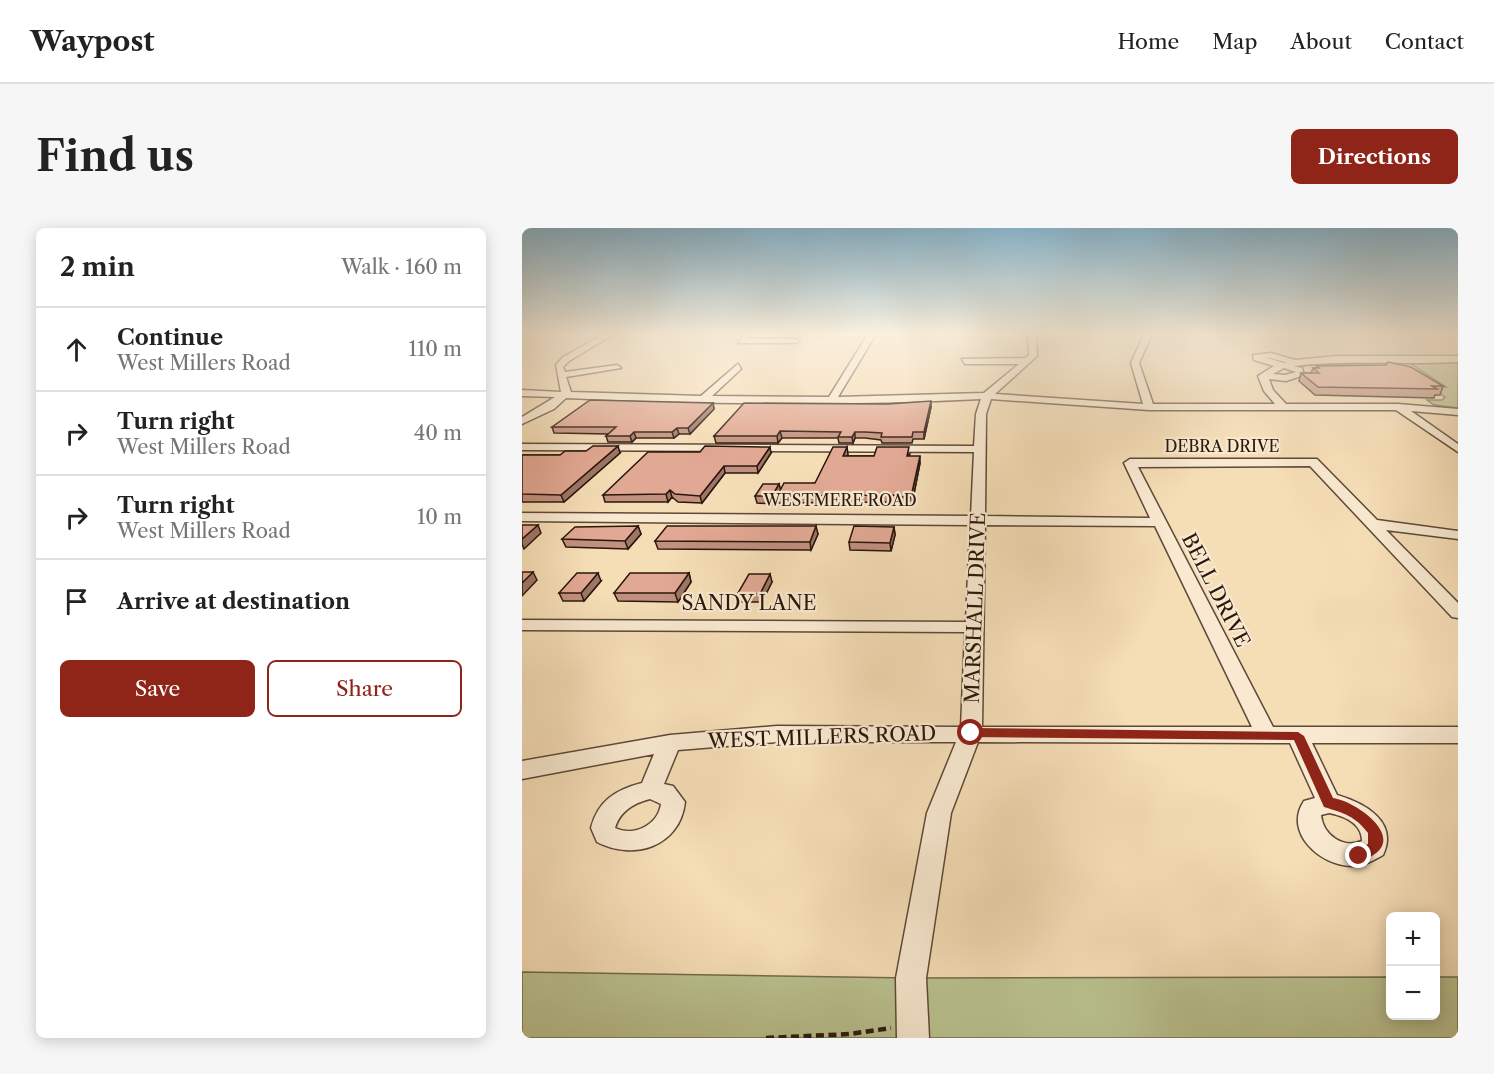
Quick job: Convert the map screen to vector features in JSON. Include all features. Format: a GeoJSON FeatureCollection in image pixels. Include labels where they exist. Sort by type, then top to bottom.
{"type":"FeatureCollection","features":[{"type":"Feature","properties":{"kind":"street"},"geometry":{"type":"LineString","coordinates":[[561,372],[566,393]]}},
{"type":"Feature","properties":{"kind":"street"},"geometry":{"type":"LineString","coordinates":[[562,375],[587,372]]}},
{"type":"Feature","properties":{"kind":"street"},"geometry":{"type":"LineString","coordinates":[[704,399],[733,372]]}},
{"type":"Feature","properties":{"kind":"street"},"geometry":{"type":"LineString","coordinates":[[832,399],[849,372]]}},
{"type":"Feature","properties":{"kind":"street"},"geometry":{"type":"LineString","coordinates":[[987,396],[1015,372]]}},
{"type":"Feature","properties":{"kind":"street"},"geometry":{"type":"LineString","coordinates":[[1138,372],[1149,408]]}},
{"type":"Feature","properties":{"kind":"street"},"geometry":{"type":"LineString","coordinates":[[1263,376],[1270,372]]}},
{"type":"Feature","properties":{"kind":"street"},"geometry":{"type":"LineString","coordinates":[[1263,376],[1286,378],[1300,372]]}},
{"type":"Feature","properties":{"kind":"street"},"geometry":{"type":"LineString","coordinates":[[1263,376],[1269,391],[1284,408]]}},
{"type":"Feature","properties":{"kind":"street"},"geometry":{"type":"LineString","coordinates":[[522,393],[704,399],[987,396],[1149,408],[1398,408],[1458,412]]}},
{"type":"Feature","properties":{"kind":"street"},"geometry":{"type":"LineString","coordinates":[[524,419],[550,407],[566,393]]}},
{"type":"Feature","properties":{"kind":"street","name":"MARSHALL DRIVE"},"geometry":{"type":"LineString","coordinates":[[914,1038],[911,978],[939,813],[971,733],[981,414],[987,396]]}},
{"type":"Feature","properties":{"kind":"street"},"geometry":{"type":"LineString","coordinates":[[1398,408],[1458,449]]}},
{"type":"Feature","properties":{"kind":"street"},"geometry":{"type":"LineString","coordinates":[[522,447],[980,449]]}},
{"type":"Feature","properties":{"kind":"street","name":"DEBRA DRIVE"},"geometry":{"type":"LineString","coordinates":[[1130,463],[1313,462],[1373,524]]}},
{"type":"Feature","properties":{"kind":"street","name":"BELL DRIVE"},"geometry":{"type":"LineString","coordinates":[[1130,463],[1267,736]]}},
{"type":"Feature","properties":{"kind":"street","name":"WESTMERE ROAD"},"geometry":{"type":"LineString","coordinates":[[522,517],[1158,522]]}},
{"type":"Feature","properties":{"kind":"street"},"geometry":{"type":"LineString","coordinates":[[1373,524],[1458,535]]}},
{"type":"Feature","properties":{"kind":"street"},"geometry":{"type":"LineString","coordinates":[[1373,524],[1458,613]]}},
{"type":"Feature","properties":{"kind":"street","name":"SANDY LANE"},"geometry":{"type":"LineString","coordinates":[[522,625],[976,627]]}},
{"type":"Feature","properties":{"kind":"street","name":"WEST MILLERS ROAD"},"geometry":{"type":"LineString","coordinates":[[522,770],[670,743],[777,734],[1458,735]]}},
{"type":"Feature","properties":{"kind":"street"},"geometry":{"type":"LineString","coordinates":[[1298,736],[1329,803]]}},
{"type":"Feature","properties":{"kind":"street"},"geometry":{"type":"LineString","coordinates":[[650,790],[670,743]]}},
{"type":"Feature","properties":{"kind":"path"},"geometry":{"type":"LineString","coordinates":[[766,1038],[850,1034],[887,1029]]}},
{"type":"Feature","properties":{"kind":"green space"},"geometry":{"type":"Polygon","coordinates":[[[1423,372],[1458,372],[1458,408],[1434,405],[1427,400],[1442,400],[1445,397],[1430,387],[1446,387],[1423,372]]]}},
{"type":"Feature","properties":{"kind":"green space"},"geometry":{"type":"Polygon","coordinates":[[[522,972],[911,978],[1386,977],[1386,1020],[1440,1020],[1440,977],[1458,977],[1458,1038],[522,1038],[522,972]]]}},
{"type":"Feature","properties":{"kind":"building"},"geometry":{"type":"Polygon","coordinates":[[[1318,372],[1419,372],[1443,386],[1432,386],[1437,389],[1318,387],[1301,373],[1319,373],[1318,372]]]}},
{"type":"Feature","properties":{"kind":"building"},"geometry":{"type":"Polygon","coordinates":[[[590,400],[713,403],[688,428],[677,428],[672,432],[634,432],[630,436],[606,436],[616,427],[552,427],[590,400]]]}},
{"type":"Feature","properties":{"kind":"building"},"geometry":{"type":"Polygon","coordinates":[[[931,401],[924,432],[913,432],[912,437],[881,437],[882,433],[855,432],[852,437],[838,437],[841,432],[780,431],[777,436],[714,436],[744,403],[888,404],[931,401]]]}},
{"type":"Feature","properties":{"kind":"building"},"geometry":{"type":"Polygon","coordinates":[[[593,446],[618,446],[561,495],[522,494],[522,455],[560,455],[565,451],[586,451],[593,446]]]}},
{"type":"Feature","properties":{"kind":"building"},"geometry":{"type":"Polygon","coordinates":[[[705,446],[770,447],[757,466],[724,466],[700,496],[675,494],[670,490],[666,494],[603,495],[648,452],[700,452],[705,446]]]}},
{"type":"Feature","properties":{"kind":"building"},"geometry":{"type":"Polygon","coordinates":[[[833,447],[847,447],[843,456],[874,456],[877,447],[909,447],[907,456],[920,456],[911,497],[895,497],[895,495],[777,496],[784,483],[815,483],[833,447]]]}},
{"type":"Feature","properties":{"kind":"building"},"geometry":{"type":"Polygon","coordinates":[[[763,484],[779,484],[772,496],[755,496],[763,484]]]}},
{"type":"Feature","properties":{"kind":"building"},"geometry":{"type":"Polygon","coordinates":[[[522,525],[538,525],[522,539],[522,525]]]}},
{"type":"Feature","properties":{"kind":"building"},"geometry":{"type":"Polygon","coordinates":[[[638,526],[625,541],[562,539],[575,527],[638,526]]]}},
{"type":"Feature","properties":{"kind":"building"},"geometry":{"type":"Polygon","coordinates":[[[667,526],[816,526],[810,542],[655,541],[667,526]]]}},
{"type":"Feature","properties":{"kind":"building"},"geometry":{"type":"Polygon","coordinates":[[[854,526],[894,527],[890,543],[849,542],[854,526]]]}},
{"type":"Feature","properties":{"kind":"building"},"geometry":{"type":"Polygon","coordinates":[[[522,572],[533,572],[522,583],[522,572]]]}},
{"type":"Feature","properties":{"kind":"building"},"geometry":{"type":"Polygon","coordinates":[[[577,573],[598,573],[581,593],[559,593],[577,573]]]}},
{"type":"Feature","properties":{"kind":"building"},"geometry":{"type":"Polygon","coordinates":[[[630,573],[689,573],[675,593],[614,593],[630,573]]]}},
{"type":"Feature","properties":{"kind":"building"},"geometry":{"type":"Polygon","coordinates":[[[749,574],[770,574],[760,594],[738,593],[749,574]]]}},
{"type":"Feature","properties":{"kind":"route"},"geometry":{"type":"LineString","coordinates":[[971,733],[1298,736],[1329,803],[1340,804],[1361,814],[1375,831],[1377,840],[1374,847],[1368,853],[1359,856]]}}]}
